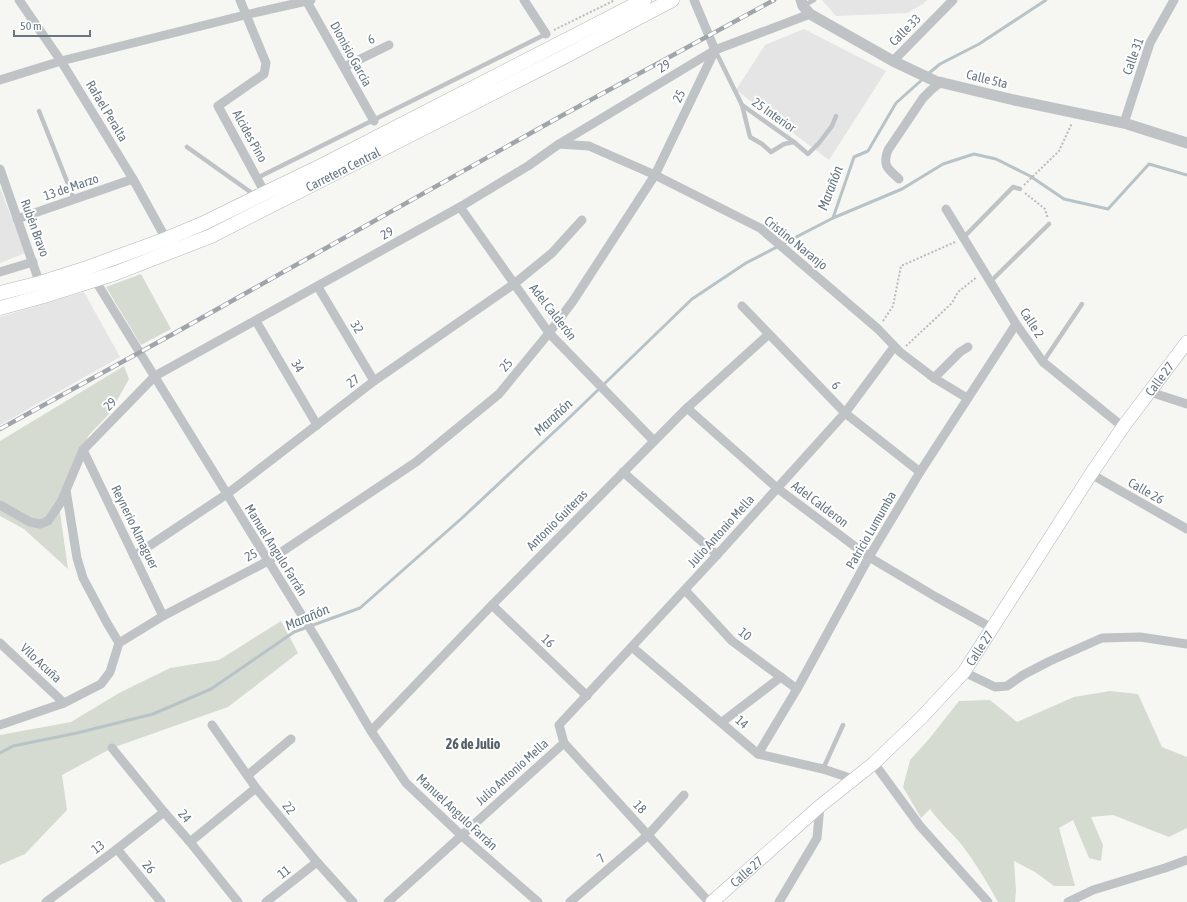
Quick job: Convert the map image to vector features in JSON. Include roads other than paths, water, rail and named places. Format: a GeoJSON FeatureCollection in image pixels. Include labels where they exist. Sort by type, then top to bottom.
{"type":"FeatureCollection","features":[{"type":"Feature","properties":{"kind":"main road","name":"Carretera Central"},"geometry":{"type":"LineString","coordinates":[[0,308],[42,290],[84,269],[166,239],[204,223],[323,165],[644,0]]}},
{"type":"Feature","properties":{"kind":"main road","name":"Carretera Central"},"geometry":{"type":"LineString","coordinates":[[0,294],[42,290],[95,280],[147,262],[211,236],[672,0]]}},
{"type":"Feature","properties":{"kind":"main road","name":"Calle 27"},"geometry":{"type":"LineString","coordinates":[[712,902],[820,806],[874,763],[921,718],[964,672],[1091,474],[1123,427],[1187,342]]}},
{"type":"Feature","properties":{"kind":"street","name":"Rafael Peralta"},"geometry":{"type":"LineString","coordinates":[[19,0],[61,61],[133,179],[166,239]]}},
{"type":"Feature","properties":{"kind":"street","name":"Alcides Pino"},"geometry":{"type":"LineString","coordinates":[[240,0],[266,63],[264,74],[218,106],[258,178],[261,195]]}},
{"type":"Feature","properties":{"kind":"street"},"geometry":{"type":"LineString","coordinates":[[524,0],[546,34]]}},
{"type":"Feature","properties":{"kind":"street"},"geometry":{"type":"LineString","coordinates":[[694,0],[715,50],[805,7]]}},
{"type":"Feature","properties":{"kind":"street","name":"Calle 33"},"geometry":{"type":"LineString","coordinates":[[893,61],[953,0]]}},
{"type":"Feature","properties":{"kind":"street","name":"Calle 31"},"geometry":{"type":"LineString","coordinates":[[1124,123],[1150,44],[1174,0]]}},
{"type":"Feature","properties":{"kind":"street"},"geometry":{"type":"LineString","coordinates":[[0,80],[61,61],[245,15],[308,1]]}},
{"type":"Feature","properties":{"kind":"street","name":"Dionisio García"},"geometry":{"type":"LineString","coordinates":[[308,1],[374,121]]}},
{"type":"Feature","properties":{"kind":"street","name":"Calle 5ta"},"geometry":{"type":"LineString","coordinates":[[805,7],[893,61],[938,82],[1014,100],[1124,123],[1187,143]]}},
{"type":"Feature","properties":{"kind":"street","name":"6"},"geometry":{"type":"LineString","coordinates":[[344,67],[389,45]]}},
{"type":"Feature","properties":{"kind":"street","name":"29"},"geometry":{"type":"LineString","coordinates":[[83,450],[155,376],[460,207],[528,166],[560,144],[715,50]]}},
{"type":"Feature","properties":{"kind":"street","name":"25"},"geometry":{"type":"LineString","coordinates":[[119,643],[163,616],[268,561],[416,462],[499,394],[573,301],[655,175],[715,50]]}},
{"type":"Feature","properties":{"kind":"street"},"geometry":{"type":"LineString","coordinates":[[899,179],[886,167],[886,155],[923,98],[938,82]]}},
{"type":"Feature","properties":{"kind":"street","name":"Cristino Naranjo"},"geometry":{"type":"LineString","coordinates":[[560,144],[589,146],[655,175],[760,228],[878,329],[897,350],[934,378],[967,398]]}},
{"type":"Feature","properties":{"kind":"street","name":"Rubén Bravo"},"geometry":{"type":"LineString","coordinates":[[0,169],[42,290]]}},
{"type":"Feature","properties":{"kind":"street","name":"13 de Marzo"},"geometry":{"type":"LineString","coordinates":[[18,219],[133,179]]}},
{"type":"Feature","properties":{"kind":"street","name":"Adel Calderón"},"geometry":{"type":"LineString","coordinates":[[460,207],[549,333],[654,441]]}},
{"type":"Feature","properties":{"kind":"street","name":"Calle 2"},"geometry":{"type":"LineString","coordinates":[[946,209],[1016,324],[1043,362],[1123,427]]}},
{"type":"Feature","properties":{"kind":"street","name":"27"},"geometry":{"type":"LineString","coordinates":[[134,556],[227,494],[374,381],[514,284],[552,253],[582,220]]}},
{"type":"Feature","properties":{"kind":"street"},"geometry":{"type":"LineString","coordinates":[[0,272],[33,262]]}},
{"type":"Feature","properties":{"kind":"street","name":"Manuel Angulo Farrán"},"geometry":{"type":"LineString","coordinates":[[95,280],[319,643],[371,731],[406,783],[461,835],[538,902]]}},
{"type":"Feature","properties":{"kind":"street","name":"32"},"geometry":{"type":"LineString","coordinates":[[318,287],[374,381]]}},
{"type":"Feature","properties":{"kind":"street","name":"6"},"geometry":{"type":"LineString","coordinates":[[742,306],[846,413],[920,472]]}},
{"type":"Feature","properties":{"kind":"street","name":"34"},"geometry":{"type":"LineString","coordinates":[[256,320],[317,425]]}},
{"type":"Feature","properties":{"kind":"street","name":"Patricio Lumumba"},"geometry":{"type":"LineString","coordinates":[[758,754],[797,689],[869,557],[920,472],[1016,324]]}},
{"type":"Feature","properties":{"kind":"street","name":"Antonio Guiteras"},"geometry":{"type":"LineString","coordinates":[[371,731],[492,605],[687,408],[769,334]]}},
{"type":"Feature","properties":{"kind":"street"},"geometry":{"type":"LineString","coordinates":[[934,378],[960,352],[968,347]]}},
{"type":"Feature","properties":{"kind":"street","name":"Julio Antonio Mella"},"geometry":{"type":"LineString","coordinates":[[559,726],[846,413],[897,350]]}},
{"type":"Feature","properties":{"kind":"street"},"geometry":{"type":"LineString","coordinates":[[1150,392],[1187,404]]}},
{"type":"Feature","properties":{"kind":"street","name":"Adel Calderon"},"geometry":{"type":"LineString","coordinates":[[687,408],[777,488],[869,557],[992,628]]}},
{"type":"Feature","properties":{"kind":"street"},"geometry":{"type":"LineString","coordinates":[[0,505],[30,522],[40,524],[48,521],[61,502],[83,450]]}},
{"type":"Feature","properties":{"kind":"street","name":"Reynerio Almaguer"},"geometry":{"type":"LineString","coordinates":[[83,450],[163,616]]}},
{"type":"Feature","properties":{"kind":"street"},"geometry":{"type":"LineString","coordinates":[[623,472],[716,555]]}},
{"type":"Feature","properties":{"kind":"street","name":"Calle 26"},"geometry":{"type":"LineString","coordinates":[[1091,474],[1187,530]]}},
{"type":"Feature","properties":{"kind":"street"},"geometry":{"type":"LineString","coordinates":[[0,725],[64,703],[101,684],[110,672],[119,643],[83,578],[77,558],[66,490]]}},
{"type":"Feature","properties":{"kind":"street","name":"10"},"geometry":{"type":"LineString","coordinates":[[685,590],[732,641],[797,689]]}},
{"type":"Feature","properties":{"kind":"street","name":"16"},"geometry":{"type":"LineString","coordinates":[[492,605],[587,696]]}},
{"type":"Feature","properties":{"kind":"street"},"geometry":{"type":"LineString","coordinates":[[964,672],[995,687],[1007,686],[1050,661],[1102,638],[1140,636],[1187,644]]}},
{"type":"Feature","properties":{"kind":"street","name":"Vilo Acuña"},"geometry":{"type":"LineString","coordinates":[[0,643],[64,703]]}},
{"type":"Feature","properties":{"kind":"street","name":"14"},"geometry":{"type":"LineString","coordinates":[[632,647],[758,754],[823,769],[853,779]]}},
{"type":"Feature","properties":{"kind":"street"},"geometry":{"type":"LineString","coordinates":[[722,722],[781,677]]}},
{"type":"Feature","properties":{"kind":"street","name":"22"},"geometry":{"type":"LineString","coordinates":[[212,725],[256,788],[317,862],[353,902]]}},
{"type":"Feature","properties":{"kind":"street","name":"18"},"geometry":{"type":"LineString","coordinates":[[559,726],[564,743],[709,902]]}},
{"type":"Feature","properties":{"kind":"street"},"geometry":{"type":"LineString","coordinates":[[248,775],[291,739]]}},
{"type":"Feature","properties":{"kind":"street","name":"Julio Antonio Mella"},"geometry":{"type":"LineString","coordinates":[[388,902],[564,743]]}},
{"type":"Feature","properties":{"kind":"street","name":"24"},"geometry":{"type":"LineString","coordinates":[[112,748],[238,902]]}},
{"type":"Feature","properties":{"kind":"street"},"geometry":{"type":"LineString","coordinates":[[874,763],[920,826],[984,901]]}},
{"type":"Feature","properties":{"kind":"street"},"geometry":{"type":"LineString","coordinates":[[190,842],[256,788]]}},
{"type":"Feature","properties":{"kind":"street","name":"7"},"geometry":{"type":"LineString","coordinates":[[570,902],[648,835],[684,795]]}},
{"type":"Feature","properties":{"kind":"street"},"geometry":{"type":"LineString","coordinates":[[780,902],[817,838],[820,806]]}},
{"type":"Feature","properties":{"kind":"street","name":"13"},"geometry":{"type":"LineString","coordinates":[[48,901],[164,812]]}},
{"type":"Feature","properties":{"kind":"street","name":"26"},"geometry":{"type":"LineString","coordinates":[[117,849],[161,902]]}},
{"type":"Feature","properties":{"kind":"street","name":"11"},"geometry":{"type":"LineString","coordinates":[[266,902],[317,862]]}},
{"type":"Feature","properties":{"kind":"street"},"geometry":{"type":"LineString","coordinates":[[1068,902],[1093,890],[1186,863]]}},
{"type":"Feature","properties":{"kind":"lane"},"geometry":{"type":"LineString","coordinates":[[805,7],[814,0]]}},
{"type":"Feature","properties":{"kind":"lane"},"geometry":{"type":"LineString","coordinates":[[258,178],[546,34]]}},
{"type":"Feature","properties":{"kind":"lane","name":"25 Interior"},"geometry":{"type":"LineString","coordinates":[[715,50],[742,105],[750,137],[762,144],[771,152],[784,144],[794,142]]}},
{"type":"Feature","properties":{"kind":"lane","name":"25 Interior"},"geometry":{"type":"LineString","coordinates":[[742,105],[794,142],[808,154],[832,126],[836,116]]}},
{"type":"Feature","properties":{"kind":"lane"},"geometry":{"type":"LineString","coordinates":[[39,111],[74,199]]}},
{"type":"Feature","properties":{"kind":"lane"},"geometry":{"type":"LineString","coordinates":[[187,147],[261,195]]}},
{"type":"Feature","properties":{"kind":"lane"},"geometry":{"type":"LineString","coordinates":[[963,238],[1013,187],[1020,188]]}},
{"type":"Feature","properties":{"kind":"lane"},"geometry":{"type":"LineString","coordinates":[[991,281],[1050,224]]}},
{"type":"Feature","properties":{"kind":"lane"},"geometry":{"type":"LineString","coordinates":[[1043,362],[1082,304]]}},
{"type":"Feature","properties":{"kind":"lane"},"geometry":{"type":"LineString","coordinates":[[823,769],[843,725]]}},
{"type":"Feature","properties":{"kind":"waterway","name":"Marañón"},"geometry":{"type":"LineString","coordinates":[[928,74],[940,64],[979,44],[1046,0]]}},
{"type":"Feature","properties":{"kind":"waterway","name":"Marañón"},"geometry":{"type":"LineString","coordinates":[[0,753],[13,746],[77,733],[153,714],[211,689],[294,632],[360,608],[462,518],[570,417],[692,299],[746,263],[833,218],[854,157],[868,151],[896,103],[924,78]]}},
{"type":"Feature","properties":{"kind":"waterway"},"geometry":{"type":"LineString","coordinates":[[833,218],[902,189],[943,164],[974,154],[996,159],[1030,176],[1064,199],[1108,209],[1149,164],[1187,175]]}},
{"type":"Feature","properties":{"kind":"railway"},"geometry":{"type":"LineString","coordinates":[[0,429],[173,334],[563,115],[774,0]]}},
{"type":"Feature","properties":{"kind":"district","name":"26 de Julio"},"geometry":{"type":"Point","coordinates":[473,744]}}]}
